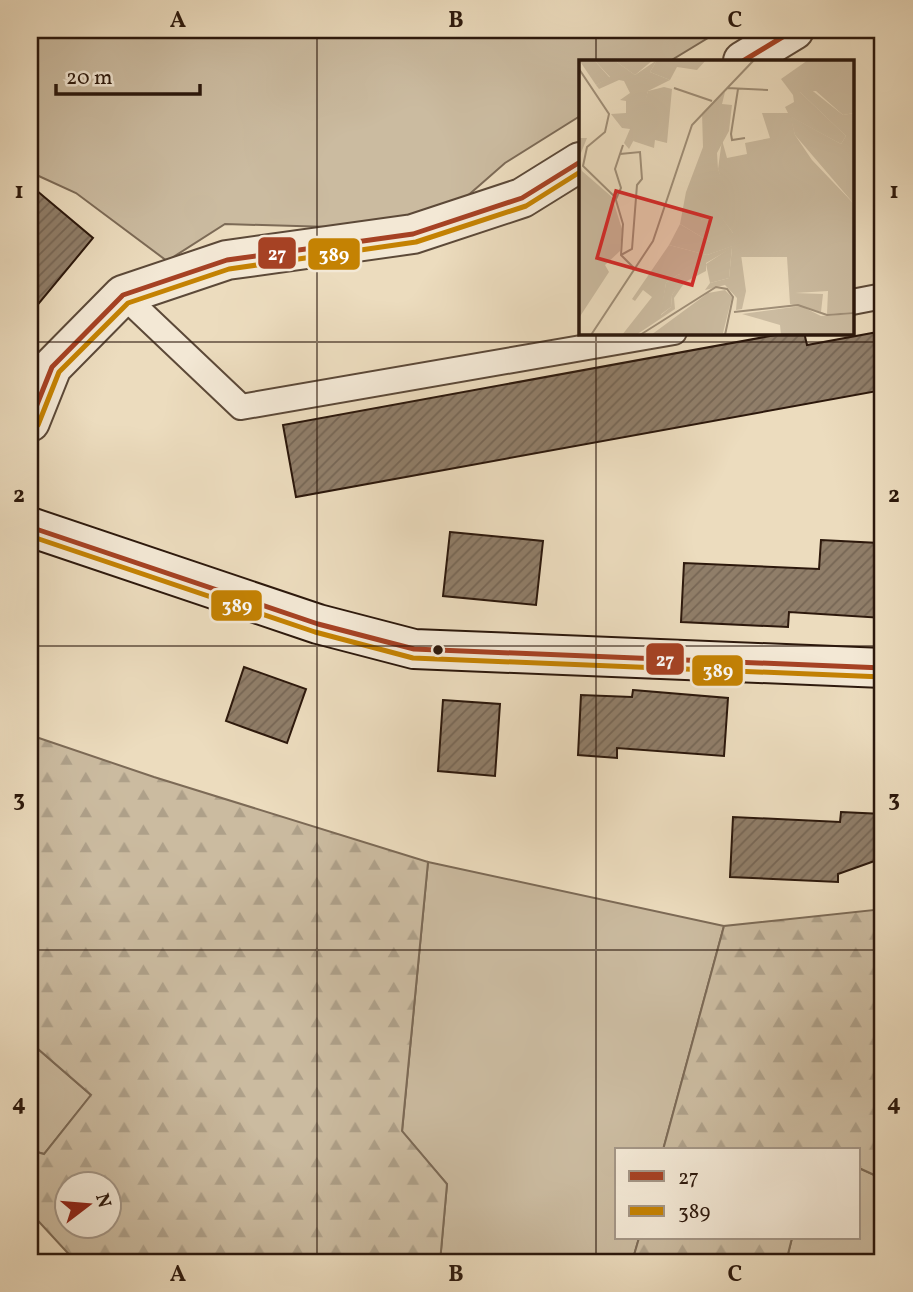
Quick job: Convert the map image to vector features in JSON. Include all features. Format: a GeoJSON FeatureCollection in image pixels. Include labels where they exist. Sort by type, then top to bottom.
{"type":"FeatureCollection","features":[{"type":"Feature","properties":{"kind":"street"},"geometry":{"type":"LineString","coordinates":[[745,60],[794,30]]}},
{"type":"Feature","properties":{"kind":"street"},"geometry":{"type":"LineString","coordinates":[[30,422],[52,367],[123,295],[227,260],[413,234],[522,198],[579,163]]}},
{"type":"Feature","properties":{"kind":"street"},"geometry":{"type":"LineString","coordinates":[[30,527],[318,624],[414,649],[883,668]]}},
{"type":"Feature","properties":{"kind":"lane"},"geometry":{"type":"LineString","coordinates":[[123,295],[241,407],[662,334]]}},
{"type":"Feature","properties":{"kind":"lane"},"geometry":{"type":"LineString","coordinates":[[853,302],[883,296]]}},
{"type":"Feature","properties":{"kind":"green space"},"geometry":{"type":"Polygon","coordinates":[[[30,30],[721,30],[672,60],[579,60],[579,117],[505,163],[457,205],[364,228],[225,224],[167,261],[76,193],[30,172],[30,30]]]}},
{"type":"Feature","properties":{"kind":"green space"},"geometry":{"type":"Polygon","coordinates":[[[30,735],[154,777],[428,862],[402,1131],[447,1184],[440,1262],[76,1262],[56,1240],[122,1240],[122,1170],[52,1170],[52,1236],[30,1212],[30,1150],[44,1154],[91,1095],[30,1042],[30,735]]]}},
{"type":"Feature","properties":{"kind":"green space"},"geometry":{"type":"Polygon","coordinates":[[[428,862],[724,926],[664,1148],[615,1148],[615,1240],[638,1240],[632,1262],[440,1262],[447,1184],[402,1132],[428,862]]]}},
{"type":"Feature","properties":{"kind":"green space"},"geometry":{"type":"Polygon","coordinates":[[[883,909],[883,1179],[860,1168],[860,1148],[664,1148],[724,926],[883,909]]]}},
{"type":"Feature","properties":{"kind":"green space"},"geometry":{"type":"Polygon","coordinates":[[[30,1042],[91,1095],[44,1154],[30,1150],[30,1042]]]}},
{"type":"Feature","properties":{"kind":"green space"},"geometry":{"type":"Polygon","coordinates":[[[860,1168],[883,1179],[883,1262],[786,1262],[792,1240],[860,1240],[860,1168]]]}},
{"type":"Feature","properties":{"kind":"green space"},"geometry":{"type":"Polygon","coordinates":[[[638,1240],[792,1240],[786,1262],[632,1262],[638,1240]]]}},
{"type":"Feature","properties":{"kind":"building"},"geometry":{"type":"Polygon","coordinates":[[[30,185],[93,238],[30,314],[30,185]]]}},
{"type":"Feature","properties":{"kind":"building"},"geometry":{"type":"Polygon","coordinates":[[[883,331],[883,390],[296,497],[283,425],[781,334],[804,334],[807,345],[883,331]]]}},
{"type":"Feature","properties":{"kind":"building"},"geometry":{"type":"Polygon","coordinates":[[[450,532],[543,541],[536,605],[443,596],[450,532]]]}},
{"type":"Feature","properties":{"kind":"building"},"geometry":{"type":"Polygon","coordinates":[[[821,540],[879,543],[879,552],[883,552],[883,618],[789,612],[788,627],[681,622],[684,563],[819,569],[821,540]]]}},
{"type":"Feature","properties":{"kind":"building"},"geometry":{"type":"Polygon","coordinates":[[[244,667],[306,689],[287,743],[226,721],[244,667]]]}},
{"type":"Feature","properties":{"kind":"building"},"geometry":{"type":"Polygon","coordinates":[[[633,690],[728,698],[724,756],[617,748],[617,758],[578,755],[581,695],[632,697],[633,690]]]}},
{"type":"Feature","properties":{"kind":"building"},"geometry":{"type":"Polygon","coordinates":[[[443,700],[500,704],[495,776],[438,771],[443,700]]]}},
{"type":"Feature","properties":{"kind":"building"},"geometry":{"type":"Polygon","coordinates":[[[841,812],[883,814],[883,858],[838,874],[838,882],[730,877],[733,817],[840,822],[841,812]]]}},
{"type":"Feature","properties":{"kind":"transit line","name":"27"},"geometry":{"type":"LineString","coordinates":[[745,60],[794,30]]}},
{"type":"Feature","properties":{"kind":"transit line","name":"27"},"geometry":{"type":"LineString","coordinates":[[30,422],[52,367],[123,295],[227,260],[413,234],[522,198],[579,163]]}},
{"type":"Feature","properties":{"kind":"transit line","name":"389"},"geometry":{"type":"LineString","coordinates":[[38,425],[59,372],[128,303],[229,269],[416,242],[526,206],[579,173]]}},
{"type":"Feature","properties":{"kind":"transit line","name":"27"},"geometry":{"type":"LineString","coordinates":[[30,527],[318,624],[414,649],[883,668]]}},
{"type":"Feature","properties":{"kind":"transit line","name":"389"},"geometry":{"type":"LineString","coordinates":[[30,536],[315,632],[413,658],[883,677]]}}]}
